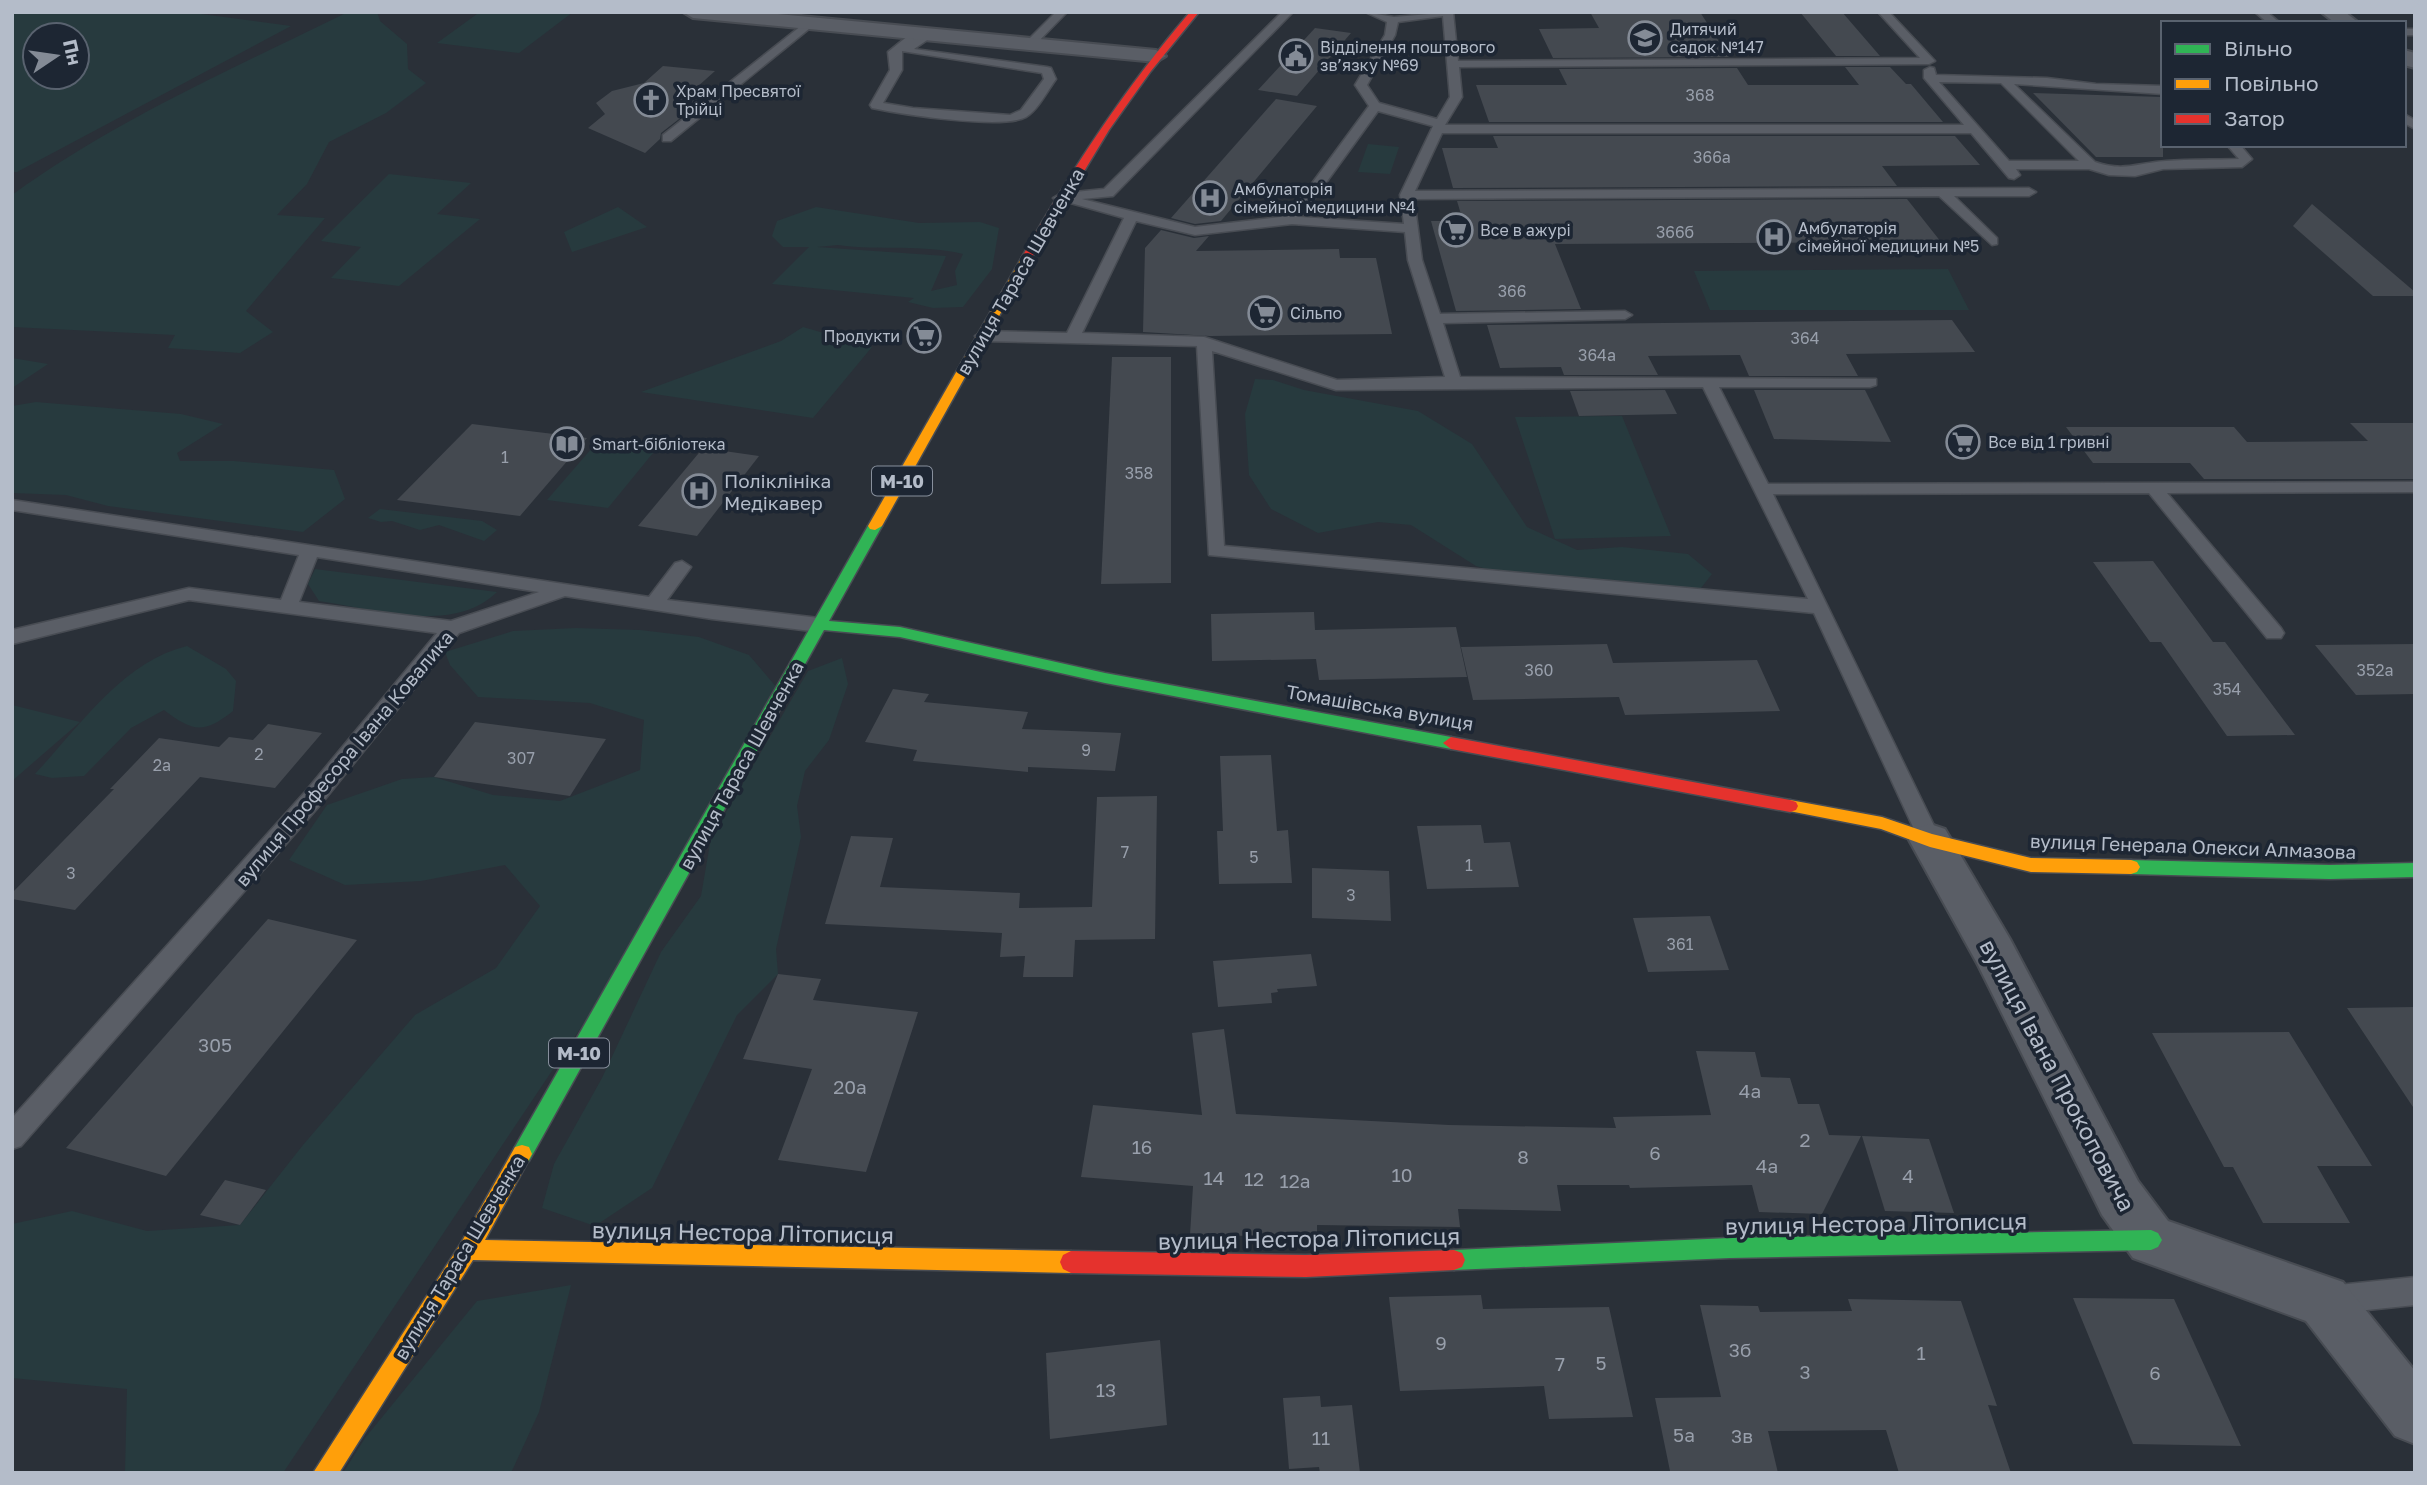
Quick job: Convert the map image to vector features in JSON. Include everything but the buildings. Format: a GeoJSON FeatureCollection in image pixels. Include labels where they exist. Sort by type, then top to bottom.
{"type":"FeatureCollection","features":[{"type":"Feature","properties":{"kind":"street"},"geometry":{"type":"LineString","coordinates":[[693,12],[763,15],[810,24],[1156,56]]}},
{"type":"Feature","properties":{"kind":"street","name":"вулиця Тараса Шевченка"},"geometry":{"type":"LineString","coordinates":[[325,1473],[468,1250],[1060,198],[1156,56],[1195,12]]}},
{"type":"Feature","properties":{"kind":"street","name":"Томашівська вулиця"},"geometry":{"type":"LineString","coordinates":[[819,625],[900,632],[1105,678],[1882,823],[1930,840]]}},
{"type":"Feature","properties":{"kind":"street","name":"вулиця Генерала Олекси Алмазова"},"geometry":{"type":"LineString","coordinates":[[1930,840],[2031,865],[2330,872],[2415,870]]}},
{"type":"Feature","properties":{"kind":"street","name":"вулиця Івана Прокоповича"},"geometry":{"type":"LineString","coordinates":[[1930,840],[1994,952],[2119,1198],[2151,1240]]}},
{"type":"Feature","properties":{"kind":"street"},"geometry":{"type":"LineString","coordinates":[[2151,1240],[2324,1301],[2415,1416]]}},
{"type":"Feature","properties":{"kind":"street","name":"вулиця Нестора Літописця"},"geometry":{"type":"LineString","coordinates":[[468,1250],[1306,1266],[1731,1248],[2151,1240]]}},
{"type":"Feature","properties":{"kind":"lane"},"geometry":{"type":"LineString","coordinates":[[1028,46],[1062,12]]}},
{"type":"Feature","properties":{"kind":"lane"},"geometry":{"type":"LineString","coordinates":[[1060,198],[1108,193],[1288,12]]}},
{"type":"Feature","properties":{"kind":"lane"},"geometry":{"type":"LineString","coordinates":[[1370,12],[1393,20],[1447,12],[1456,97],[1439,126],[1407,195],[1415,260],[1436,318],[1454,382]]}},
{"type":"Feature","properties":{"kind":"lane"},"geometry":{"type":"LineString","coordinates":[[1407,195],[2029,192],[1930,78],[1929,61],[1883,12]]}},
{"type":"Feature","properties":{"kind":"lane"},"geometry":{"type":"LineString","coordinates":[[1393,20],[1390,35],[1361,85],[1375,106],[1439,126],[1974,129]]}},
{"type":"Feature","properties":{"kind":"lane"},"geometry":{"type":"LineString","coordinates":[[667,138],[810,24]]}},
{"type":"Feature","properties":{"kind":"lane"},"geometry":{"type":"LineString","coordinates":[[921,35],[910,43],[907,51],[1047,70],[1050,79],[1025,113],[1013,119],[913,112],[876,105],[896,70],[894,52],[921,35]]}},
{"type":"Feature","properties":{"kind":"lane"},"geometry":{"type":"LineString","coordinates":[[1453,64],[1929,61]]}},
{"type":"Feature","properties":{"kind":"lane"},"geometry":{"type":"LineString","coordinates":[[1930,78],[2161,90]]}},
{"type":"Feature","properties":{"kind":"lane"},"geometry":{"type":"LineString","coordinates":[[2004,80],[2090,165]]}},
{"type":"Feature","properties":{"kind":"lane"},"geometry":{"type":"LineString","coordinates":[[1292,220],[1375,106]]}},
{"type":"Feature","properties":{"kind":"lane"},"geometry":{"type":"LineString","coordinates":[[2006,165],[2090,165],[2109,171],[2135,172],[2163,165],[2242,163],[2246,159],[2234,147]]}},
{"type":"Feature","properties":{"kind":"lane"},"geometry":{"type":"LineString","coordinates":[[1943,194],[1992,241]]}},
{"type":"Feature","properties":{"kind":"lane"},"geometry":{"type":"LineString","coordinates":[[1060,198],[1195,231],[1292,220],[1409,228]]}},
{"type":"Feature","properties":{"kind":"lane"},"geometry":{"type":"LineString","coordinates":[[1073,337],[1131,217]]}},
{"type":"Feature","properties":{"kind":"lane"},"geometry":{"type":"LineString","coordinates":[[1436,318],[1625,315]]}},
{"type":"Feature","properties":{"kind":"lane"},"geometry":{"type":"LineString","coordinates":[[983,336],[1194,340],[1335,385],[1454,382],[1870,382]]}},
{"type":"Feature","properties":{"kind":"lane"},"geometry":{"type":"LineString","coordinates":[[1204,342],[1215,551],[1821,607]]}},
{"type":"Feature","properties":{"kind":"lane"},"geometry":{"type":"LineString","coordinates":[[1709,383],[1821,607],[1930,840]]}},
{"type":"Feature","properties":{"kind":"lane"},"geometry":{"type":"LineString","coordinates":[[1762,489],[2415,487]]}},
{"type":"Feature","properties":{"kind":"lane"},"geometry":{"type":"LineString","coordinates":[[2154,488],[2274,633]]}},
{"type":"Feature","properties":{"kind":"lane"},"geometry":{"type":"LineString","coordinates":[[12,505],[565,590]]}},
{"type":"Feature","properties":{"kind":"lane"},"geometry":{"type":"LineString","coordinates":[[288,607],[310,551]]}},
{"type":"Feature","properties":{"kind":"lane"},"geometry":{"type":"LineString","coordinates":[[654,604],[682,567]]}},
{"type":"Feature","properties":{"kind":"lane","name":"вулиця Професора Івана Ковалика"},"geometry":{"type":"LineString","coordinates":[[12,1136],[313,797],[452,628],[565,590],[819,625]]}},
{"type":"Feature","properties":{"kind":"lane"},"geometry":{"type":"LineString","coordinates":[[12,637],[189,594],[452,628]]}},
{"type":"Feature","properties":{"kind":"lane"},"geometry":{"type":"LineString","coordinates":[[2324,1301],[2415,1291]]}},
{"type":"Feature","properties":{"kind":"green space"},"geometry":{"type":"Polygon","coordinates":[[[12,12],[186,12],[291,26],[17,172],[12,172],[12,12]]]}},
{"type":"Feature","properties":{"kind":"green space"},"geometry":{"type":"Polygon","coordinates":[[[348,12],[377,12],[380,21],[407,44],[408,69],[426,83],[386,113],[329,142],[307,184],[277,215],[325,218],[246,311],[273,332],[240,353],[168,348],[175,335],[12,327],[12,195],[51,168],[134,119],[348,12]]]}},
{"type":"Feature","properties":{"kind":"green space"},"geometry":{"type":"Polygon","coordinates":[[[472,12],[573,12],[519,53],[437,43],[477,14],[472,12]]]}},
{"type":"Feature","properties":{"kind":"green space"},"geometry":{"type":"Polygon","coordinates":[[[1368,144],[1399,147],[1390,174],[1358,172],[1368,144]]]}},
{"type":"Feature","properties":{"kind":"green space"},"geometry":{"type":"Polygon","coordinates":[[[389,174],[471,183],[437,214],[480,219],[399,286],[331,278],[361,247],[321,241],[389,174]]]}},
{"type":"Feature","properties":{"kind":"green space"},"geometry":{"type":"Polygon","coordinates":[[[618,207],[647,227],[572,252],[564,232],[618,207]]]}},
{"type":"Feature","properties":{"kind":"green space"},"geometry":{"type":"Polygon","coordinates":[[[816,207],[919,223],[980,222],[999,228],[992,269],[963,307],[933,308],[908,302],[914,298],[772,284],[809,247],[783,247],[772,236],[777,221],[816,207]],[[817,247],[946,256],[931,291],[957,285],[955,271],[963,254],[932,249],[817,247]]]}},
{"type":"Feature","properties":{"kind":"green space"},"geometry":{"type":"Polygon","coordinates":[[[1948,269],[1969,310],[1710,310],[1694,271],[1948,269]]]}},
{"type":"Feature","properties":{"kind":"green space"},"geometry":{"type":"Polygon","coordinates":[[[803,327],[872,347],[813,418],[641,392],[781,341],[803,327]]]}},
{"type":"Feature","properties":{"kind":"green space"},"geometry":{"type":"Polygon","coordinates":[[[12,358],[48,364],[12,388],[12,358]]]}},
{"type":"Feature","properties":{"kind":"green space"},"geometry":{"type":"Polygon","coordinates":[[[1255,379],[1273,380],[1304,390],[1418,411],[1472,444],[1527,527],[1577,550],[1622,547],[1688,554],[1712,574],[1697,593],[1542,574],[1517,578],[1476,566],[1411,525],[1378,522],[1318,533],[1271,509],[1249,475],[1245,414],[1255,379]]]}},
{"type":"Feature","properties":{"kind":"green space"},"geometry":{"type":"Polygon","coordinates":[[[36,402],[181,414],[223,424],[177,453],[180,461],[234,461],[334,470],[345,499],[303,532],[108,506],[66,495],[12,493],[12,406],[36,402]]]}},
{"type":"Feature","properties":{"kind":"green space"},"geometry":{"type":"Polygon","coordinates":[[[1622,416],[1671,536],[1555,539],[1515,417],[1622,416]]]}},
{"type":"Feature","properties":{"kind":"green space"},"geometry":{"type":"Polygon","coordinates":[[[599,440],[657,448],[608,508],[547,500],[599,440]]]}},
{"type":"Feature","properties":{"kind":"green space"},"geometry":{"type":"Polygon","coordinates":[[[380,509],[482,521],[497,530],[484,541],[439,525],[420,530],[392,521],[381,522],[368,518],[380,509]]]}},
{"type":"Feature","properties":{"kind":"green space"},"geometry":{"type":"Polygon","coordinates":[[[315,569],[497,592],[479,605],[458,613],[412,616],[388,613],[319,601],[308,584],[315,569]]]}},
{"type":"Feature","properties":{"kind":"green space"},"geometry":{"type":"Polygon","coordinates":[[[576,628],[640,630],[699,637],[749,655],[778,689],[588,1017],[283,1473],[125,1473],[127,1389],[12,1378],[12,1224],[72,1211],[147,1231],[240,1225],[303,1145],[415,1015],[496,968],[540,906],[505,865],[421,881],[345,885],[289,860],[327,805],[402,779],[434,777],[493,795],[560,801],[640,770],[644,720],[590,703],[478,697],[450,665],[445,652],[513,631],[576,628]]]}},
{"type":"Feature","properties":{"kind":"green space"},"geometry":{"type":"Polygon","coordinates":[[[187,646],[226,669],[236,681],[233,711],[214,724],[198,727],[182,722],[164,710],[131,728],[84,776],[52,778],[35,774],[85,717],[122,681],[164,654],[187,646]]]}},
{"type":"Feature","properties":{"kind":"green space"},"geometry":{"type":"Polygon","coordinates":[[[842,658],[848,684],[829,740],[805,771],[797,806],[801,837],[776,949],[778,974],[737,1015],[652,1188],[595,1226],[542,1208],[554,1164],[602,1078],[661,952],[701,896],[711,838],[808,671],[842,658]]]}},
{"type":"Feature","properties":{"kind":"green space"},"geometry":{"type":"Polygon","coordinates":[[[12,705],[80,722],[12,781],[12,705]]]}},
{"type":"Feature","properties":{"kind":"green space"},"geometry":{"type":"Polygon","coordinates":[[[571,1285],[539,1412],[511,1473],[343,1473],[365,1438],[477,1301],[571,1285]]]}},
{"type":"Feature","properties":{"kind":"traffic: fast"},"geometry":{"type":"LineString","coordinates":[[522,1154],[875,526]]}},
{"type":"Feature","properties":{"kind":"traffic: fast"},"geometry":{"type":"LineString","coordinates":[[819,625],[900,632],[1105,678],[1451,743]]}},
{"type":"Feature","properties":{"kind":"traffic: fast"},"geometry":{"type":"LineString","coordinates":[[2131,867],[2330,872],[2415,870]]}},
{"type":"Feature","properties":{"kind":"traffic: fast"},"geometry":{"type":"LineString","coordinates":[[1454,1260],[1730,1248],[2151,1240]]}},
{"type":"Feature","properties":{"kind":"traffic: slow"},"geometry":{"type":"LineString","coordinates":[[875,526],[1027,257]]}},
{"type":"Feature","properties":{"kind":"traffic: slow"},"geometry":{"type":"LineString","coordinates":[[1790,806],[1882,823],[1930,840],[2031,865],[2131,867]]}},
{"type":"Feature","properties":{"kind":"traffic: slow"},"geometry":{"type":"LineString","coordinates":[[325,1473],[468,1250],[522,1154]]}},
{"type":"Feature","properties":{"kind":"traffic: slow"},"geometry":{"type":"LineString","coordinates":[[468,1250],[1071,1262]]}},
{"type":"Feature","properties":{"kind":"traffic: jam"},"geometry":{"type":"LineString","coordinates":[[1027,257],[1064,193],[1125,99],[1195,12]]}},
{"type":"Feature","properties":{"kind":"traffic: jam"},"geometry":{"type":"LineString","coordinates":[[1451,743],[1790,806]]}},
{"type":"Feature","properties":{"kind":"traffic: jam"},"geometry":{"type":"LineString","coordinates":[[1071,1262],[1306,1266],[1454,1260]]}},
{"type":"Feature","properties":{"kind":"place","name":"Дитячий садок №147"},"geometry":{"type":"Point","coordinates":[1645,38]}},
{"type":"Feature","properties":{"kind":"place","name":"Відділення поштового зв’язку №69"},"geometry":{"type":"Point","coordinates":[1296,56]}},
{"type":"Feature","properties":{"kind":"place","name":"Храм Пресвятої Трійці"},"geometry":{"type":"Point","coordinates":[651,100]}},
{"type":"Feature","properties":{"kind":"place","name":"Амбулаторія сімейної медицини №4"},"geometry":{"type":"Point","coordinates":[1210,198]}},
{"type":"Feature","properties":{"kind":"place","name":"Все в ажурі"},"geometry":{"type":"Point","coordinates":[1456,230]}},
{"type":"Feature","properties":{"kind":"place","name":"Амбулаторія сімейної медицини №5"},"geometry":{"type":"Point","coordinates":[1774,237]}},
{"type":"Feature","properties":{"kind":"place","name":"Сільпо"},"geometry":{"type":"Point","coordinates":[1265,313]}},
{"type":"Feature","properties":{"kind":"place","name":"Продукти"},"geometry":{"type":"Point","coordinates":[924,336]}},
{"type":"Feature","properties":{"kind":"place","name":"Все від 1 гривні"},"geometry":{"type":"Point","coordinates":[1963,442]}},
{"type":"Feature","properties":{"kind":"place","name":"Smart-бібліотека"},"geometry":{"type":"Point","coordinates":[567,444]}},
{"type":"Feature","properties":{"kind":"place","name":"Поліклініка Медікавер"},"geometry":{"type":"Point","coordinates":[699,491]}}]}
